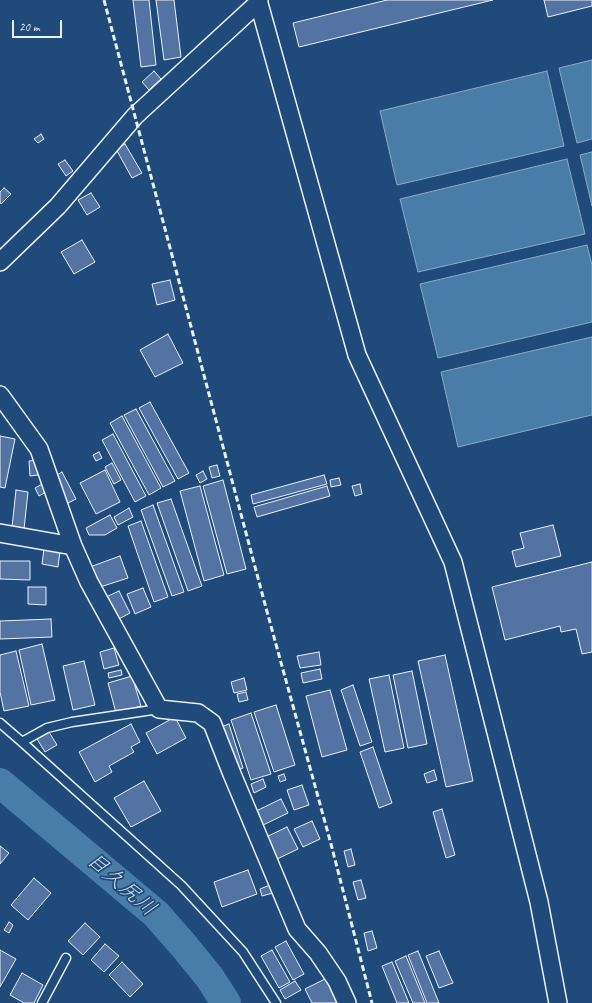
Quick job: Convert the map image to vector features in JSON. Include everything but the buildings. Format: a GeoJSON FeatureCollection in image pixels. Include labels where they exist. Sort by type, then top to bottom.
{"type":"FeatureCollection","features":[{"type":"Feature","properties":{"kind":"street"},"geometry":{"type":"LineString","coordinates":[[0,262],[58,206],[135,116],[259,1],[357,355],[453,562],[539,902],[558,1003]]}},
{"type":"Feature","properties":{"kind":"street"},"geometry":{"type":"LineString","coordinates":[[0,395],[39,449],[73,546],[89,582],[159,709],[198,713],[212,723],[297,929],[318,953],[338,981],[347,1003]]}},
{"type":"Feature","properties":{"kind":"street"},"geometry":{"type":"LineString","coordinates":[[0,533],[73,546]]}},
{"type":"Feature","properties":{"kind":"lane"},"geometry":{"type":"LineString","coordinates":[[22,742],[47,728],[72,722],[159,709]]}},
{"type":"Feature","properties":{"kind":"lane"},"geometry":{"type":"LineString","coordinates":[[0,723],[181,885],[243,952],[276,1003]]}},
{"type":"Feature","properties":{"kind":"lane"},"geometry":{"type":"LineString","coordinates":[[42,1003],[66,958]]}},
{"type":"Feature","properties":{"kind":"water"},"geometry":{"type":"Polygon","coordinates":[[[592,60],[592,139],[577,143],[559,68],[592,60]]]}},
{"type":"Feature","properties":{"kind":"water"},"geometry":{"type":"Polygon","coordinates":[[[547,71],[564,146],[397,185],[380,111],[547,71]]]}},
{"type":"Feature","properties":{"kind":"water"},"geometry":{"type":"Polygon","coordinates":[[[592,152],[592,206],[580,155],[592,152]]]}},
{"type":"Feature","properties":{"kind":"water"},"geometry":{"type":"Polygon","coordinates":[[[567,159],[585,234],[418,272],[400,199],[567,159]]]}},
{"type":"Feature","properties":{"kind":"water"},"geometry":{"type":"Polygon","coordinates":[[[587,245],[592,265],[592,322],[438,358],[420,284],[587,245]]]}},
{"type":"Feature","properties":{"kind":"water"},"geometry":{"type":"Polygon","coordinates":[[[592,337],[592,415],[458,447],[441,372],[592,337]]]}},
{"type":"Feature","properties":{"kind":"waterway","name":"目久尻川"},"geometry":{"type":"LineString","coordinates":[[0,783],[156,914],[210,978],[226,1003]]}},
{"type":"Feature","properties":{"kind":"railway"},"geometry":{"type":"LineString","coordinates":[[104,0],[266,608],[331,844],[372,1003]]}}]}
